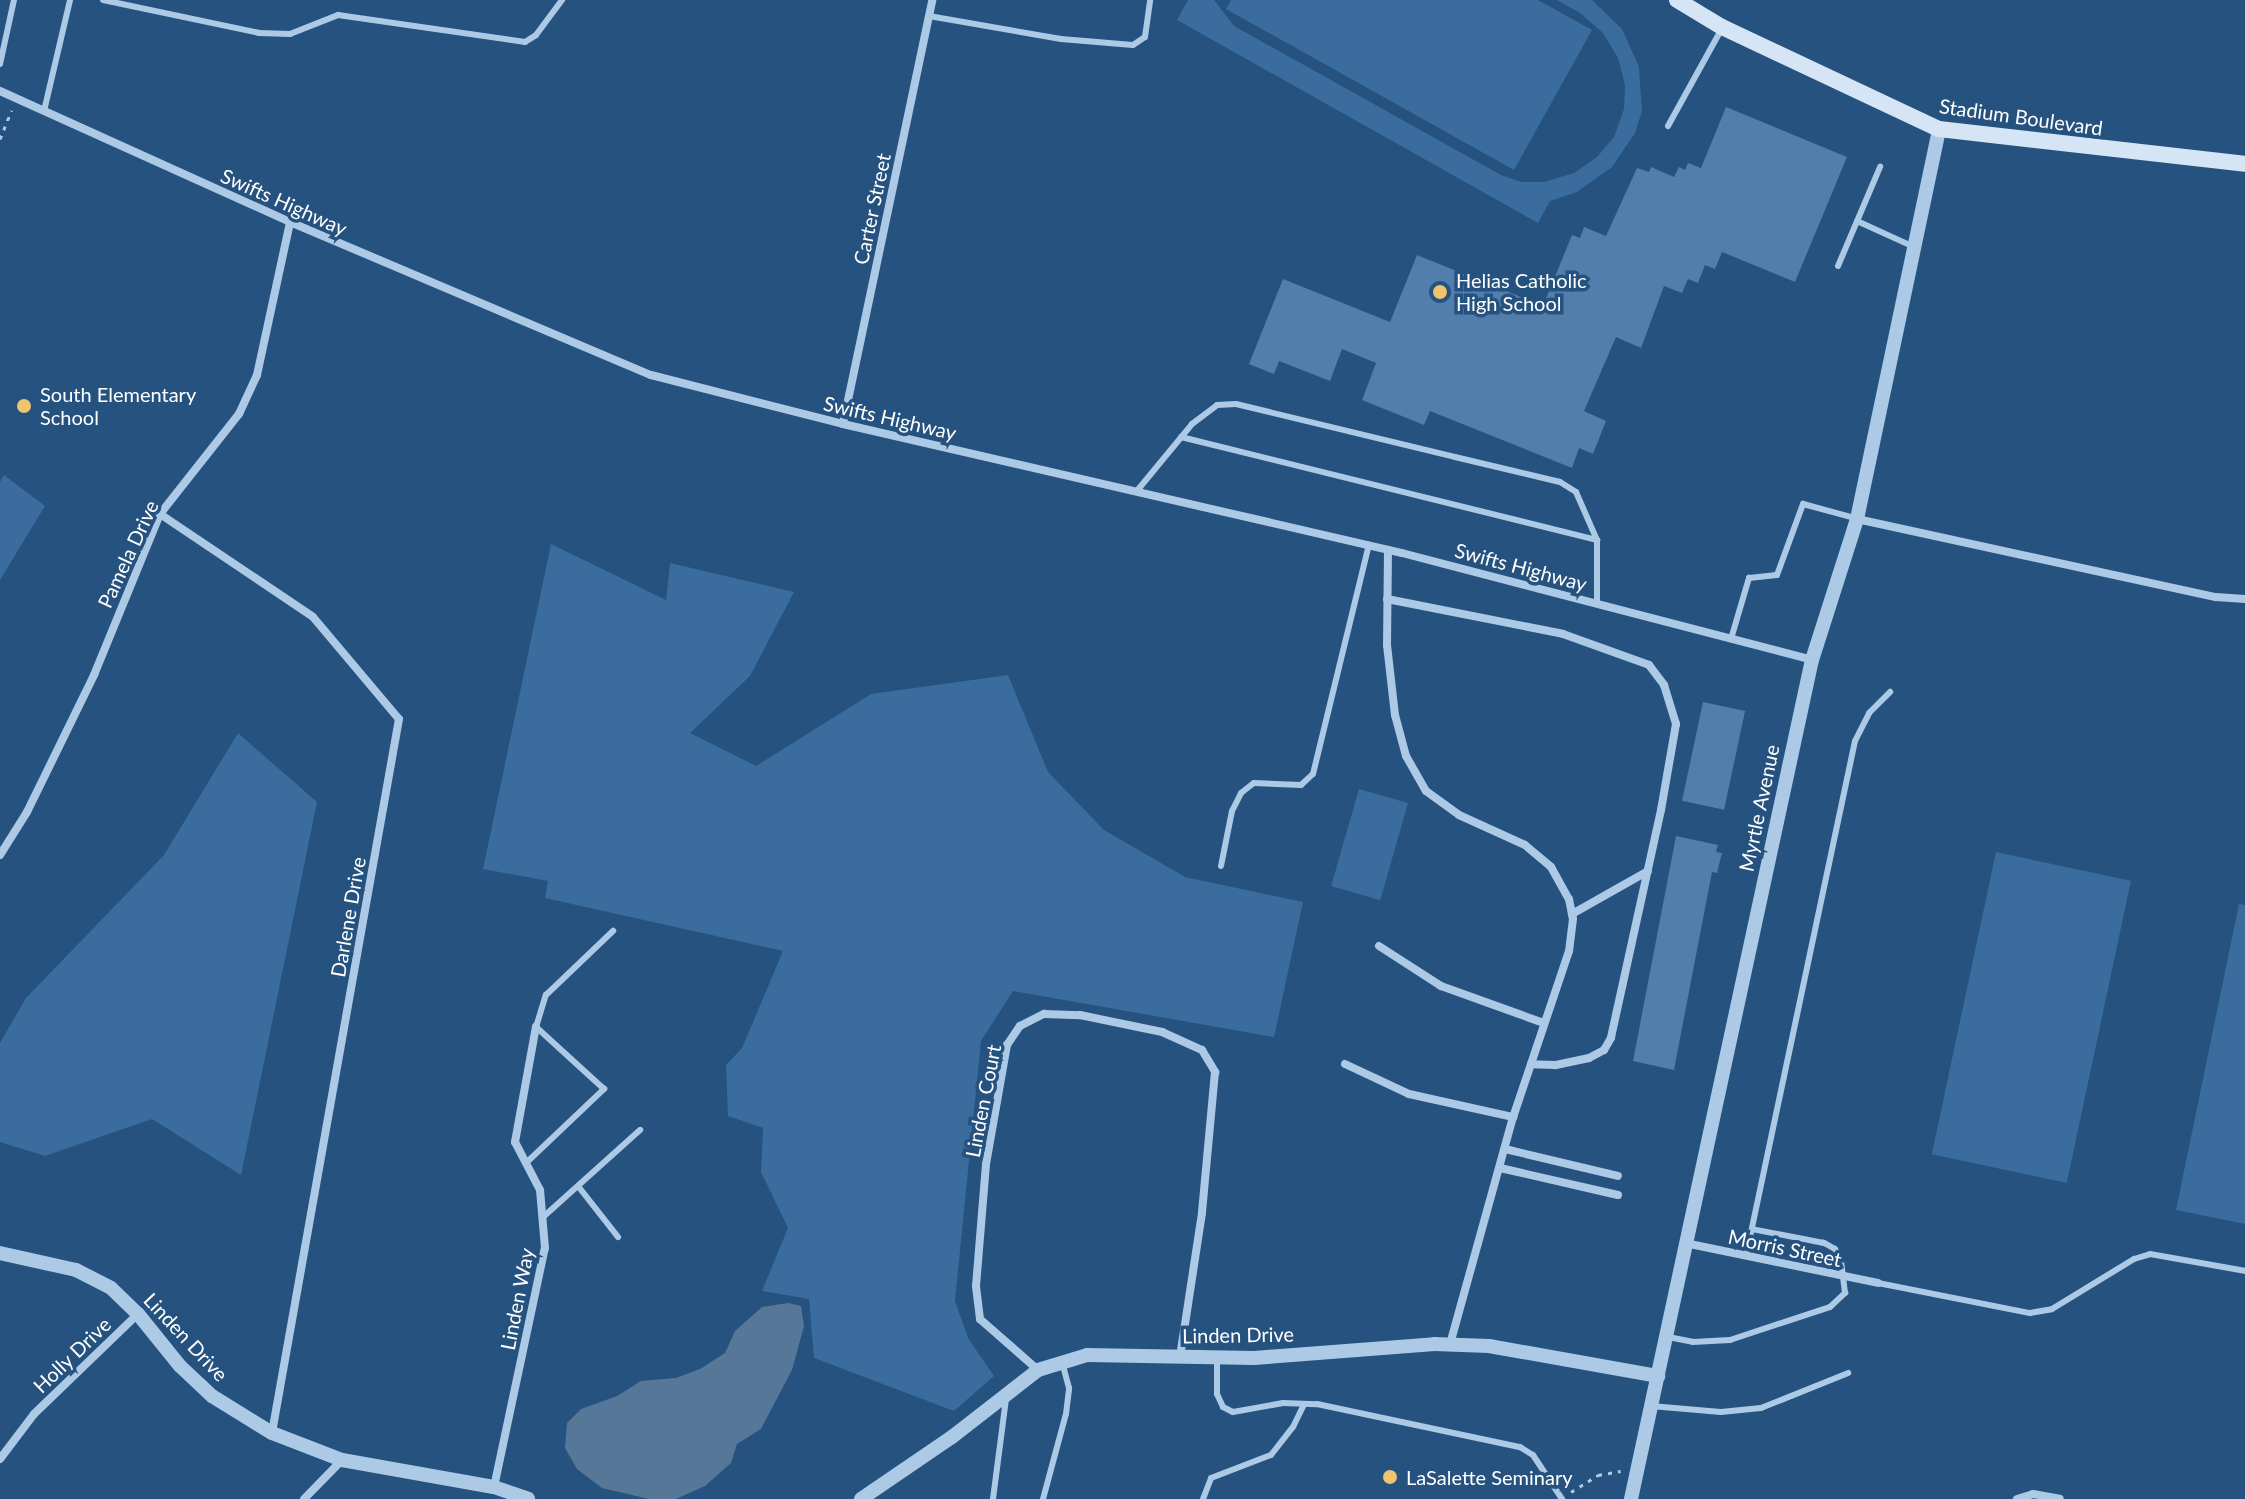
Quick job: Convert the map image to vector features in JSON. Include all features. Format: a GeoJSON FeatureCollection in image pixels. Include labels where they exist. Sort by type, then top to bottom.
{"type":"FeatureCollection","features":[{"type":"Feature","properties":{"kind":"main road","name":"Stadium Boulevard"},"geometry":{"type":"LineString","coordinates":[[1677,0],[1722,27],[1939,129],[2245,164]]}},
{"type":"Feature","properties":{"kind":"street","name":"Carter Street"},"geometry":{"type":"LineString","coordinates":[[843,424],[932,0]]}},
{"type":"Feature","properties":{"kind":"street","name":"Swifts Highway"},"geometry":{"type":"LineString","coordinates":[[0,91],[290,222],[651,375],[843,424],[1369,545],[1812,660]]}},
{"type":"Feature","properties":{"kind":"street","name":"Myrtle Avenue"},"geometry":{"type":"LineString","coordinates":[[1631,1499],[1812,660],[1857,519],[1939,129]]}},
{"type":"Feature","properties":{"kind":"street","name":"Pamela Drive"},"geometry":{"type":"LineString","coordinates":[[0,855],[27,812],[94,675],[160,514],[239,414],[257,375],[290,222]]}},
{"type":"Feature","properties":{"kind":"street","name":"Darlene Drive"},"geometry":{"type":"LineString","coordinates":[[160,514],[313,617],[399,719],[272,1433]]}},
{"type":"Feature","properties":{"kind":"street"},"geometry":{"type":"LineString","coordinates":[[1857,519],[2216,597],[2245,599]]}},
{"type":"Feature","properties":{"kind":"street"},"geometry":{"type":"LineString","coordinates":[[1388,550],[1387,599],[1392,687],[1406,756],[1426,791],[1459,815],[1525,845],[1551,867],[1569,899],[1572,914],[1569,951],[1513,1117],[1450,1344]]}},
{"type":"Feature","properties":{"kind":"street"},"geometry":{"type":"LineString","coordinates":[[1387,599],[1563,634],[1649,665],[1664,685],[1676,724],[1611,1038],[1604,1050],[1589,1058],[1555,1065],[1531,1064]]}},
{"type":"Feature","properties":{"kind":"street"},"geometry":{"type":"LineString","coordinates":[[1572,914],[1648,871]]}},
{"type":"Feature","properties":{"kind":"street"},"geometry":{"type":"LineString","coordinates":[[1379,946],[1441,986],[1544,1023]]}},
{"type":"Feature","properties":{"kind":"street","name":"Linden Court"},"geometry":{"type":"LineString","coordinates":[[1038,1370],[980,1319],[976,1286],[986,1164],[1007,1045],[1020,1026],[1044,1014],[1080,1015],[1162,1032],[1202,1050],[1215,1072],[1202,1213],[1180,1356]]}},
{"type":"Feature","properties":{"kind":"street","name":"Linden Way"},"geometry":{"type":"LineString","coordinates":[[494,1487],[545,1248],[540,1190],[515,1142],[536,1027]]}},
{"type":"Feature","properties":{"kind":"street"},"geometry":{"type":"LineString","coordinates":[[1345,1064],[1409,1094],[1513,1117]]}},
{"type":"Feature","properties":{"kind":"street"},"geometry":{"type":"LineString","coordinates":[[1505,1149],[1618,1176]]}},
{"type":"Feature","properties":{"kind":"street"},"geometry":{"type":"LineString","coordinates":[[1500,1168],[1618,1195]]}},
{"type":"Feature","properties":{"kind":"street","name":"Morris Street"},"geometry":{"type":"LineString","coordinates":[[1685,1243],[1878,1283]]}},
{"type":"Feature","properties":{"kind":"street","name":"Linden Drive"},"geometry":{"type":"LineString","coordinates":[[0,1253],[76,1270],[111,1288],[138,1314],[180,1366],[212,1396],[272,1433],[342,1460],[494,1487],[528,1499]]}},
{"type":"Feature","properties":{"kind":"street","name":"Holly Drive"},"geometry":{"type":"LineString","coordinates":[[0,1459],[34,1414],[138,1314]]}},
{"type":"Feature","properties":{"kind":"street","name":"Linden Drive"},"geometry":{"type":"LineString","coordinates":[[861,1499],[1038,1370],[1087,1355],[1254,1358],[1450,1344],[1489,1346],[1658,1376]]}},
{"type":"Feature","properties":{"kind":"street"},"geometry":{"type":"LineString","coordinates":[[304,1499],[342,1460]]}},
{"type":"Feature","properties":{"kind":"street"},"geometry":{"type":"LineString","coordinates":[[2017,1499],[2033,1494],[2060,1499]]}},
{"type":"Feature","properties":{"kind":"lane"},"geometry":{"type":"LineString","coordinates":[[0,64],[14,0]]}},
{"type":"Feature","properties":{"kind":"lane"},"geometry":{"type":"LineString","coordinates":[[44,111],[70,0]]}},
{"type":"Feature","properties":{"kind":"lane"},"geometry":{"type":"LineString","coordinates":[[103,0],[259,33],[290,34],[338,15],[525,42],[536,35],[562,0]]}},
{"type":"Feature","properties":{"kind":"lane"},"geometry":{"type":"LineString","coordinates":[[929,16],[1061,39],[1133,45],[1145,37],[1150,0]]}},
{"type":"Feature","properties":{"kind":"lane"},"geometry":{"type":"LineString","coordinates":[[1668,126],[1722,27]]}},
{"type":"Feature","properties":{"kind":"lane"},"geometry":{"type":"LineString","coordinates":[[1838,266],[1880,167]]}},
{"type":"Feature","properties":{"kind":"lane"},"geometry":{"type":"LineString","coordinates":[[1857,221],[1914,247]]}},
{"type":"Feature","properties":{"kind":"lane"},"geometry":{"type":"LineString","coordinates":[[1136,492],[1181,437],[1217,405],[1236,404],[1470,460],[1560,482],[1576,492],[1597,540],[1597,604]]}},
{"type":"Feature","properties":{"kind":"lane"},"geometry":{"type":"LineString","coordinates":[[1181,437],[1597,540]]}},
{"type":"Feature","properties":{"kind":"lane"},"geometry":{"type":"LineString","coordinates":[[1731,639],[1749,578],[1777,575],[1803,504],[1857,519]]}},
{"type":"Feature","properties":{"kind":"lane"},"geometry":{"type":"LineString","coordinates":[[1221,866],[1232,811],[1241,793],[1254,783],[1301,785],[1313,774],[1369,545]]}},
{"type":"Feature","properties":{"kind":"lane"},"geometry":{"type":"LineString","coordinates":[[1746,1256],[1855,741],[1869,713],[1890,692]]}},
{"type":"Feature","properties":{"kind":"lane"},"geometry":{"type":"LineString","coordinates":[[526,1163],[604,1089],[536,1027],[546,995],[613,931]]}},
{"type":"Feature","properties":{"kind":"lane"},"geometry":{"type":"LineString","coordinates":[[542,1218],[640,1130]]}},
{"type":"Feature","properties":{"kind":"lane"},"geometry":{"type":"LineString","coordinates":[[578,1186],[618,1237]]}},
{"type":"Feature","properties":{"kind":"lane"},"geometry":{"type":"LineString","coordinates":[[1666,1337],[1693,1342],[1730,1340],[1830,1307],[1845,1293],[1835,1249],[1824,1243],[1752,1229]]}},
{"type":"Feature","properties":{"kind":"lane"},"geometry":{"type":"LineString","coordinates":[[1878,1283],[2030,1313],[2052,1309],[2134,1259],[2150,1254],[2245,1271]]}},
{"type":"Feature","properties":{"kind":"lane"},"geometry":{"type":"LineString","coordinates":[[1217,1357],[1217,1394],[1223,1407],[1233,1412],[1283,1403],[1304,1404],[1520,1447],[1533,1455],[1562,1498]]}},
{"type":"Feature","properties":{"kind":"lane"},"geometry":{"type":"LineString","coordinates":[[1043,1499],[1066,1414],[1069,1388],[1062,1362]]}},
{"type":"Feature","properties":{"kind":"lane"},"geometry":{"type":"LineString","coordinates":[[1651,1406],[1721,1412],[1761,1408],[1848,1373]]}},
{"type":"Feature","properties":{"kind":"lane"},"geometry":{"type":"LineString","coordinates":[[993,1499],[1006,1395]]}},
{"type":"Feature","properties":{"kind":"lane"},"geometry":{"type":"LineString","coordinates":[[1203,1499],[1211,1478],[1271,1455],[1293,1427],[1304,1404]]}},
{"type":"Feature","properties":{"kind":"path"},"geometry":{"type":"LineString","coordinates":[[0,139],[17,99]]}},
{"type":"Feature","properties":{"kind":"path"},"geometry":{"type":"LineString","coordinates":[[1562,1498],[1598,1475],[1611,1471],[1637,1473]]}},
{"type":"Feature","properties":{"kind":"shaded area"},"geometry":{"type":"Polygon","coordinates":[[[1188,0],[1214,0],[1234,26],[1501,175],[1521,182],[1544,182],[1574,173],[1597,157],[1614,137],[1624,109],[1625,85],[1618,58],[1603,33],[1580,13],[1557,0],[1592,0],[1622,29],[1639,67],[1642,111],[1635,133],[1612,167],[1577,192],[1550,201],[1538,223],[1177,20],[1188,0]]]}},
{"type":"Feature","properties":{"kind":"shaded area"},"geometry":{"type":"Polygon","coordinates":[[[1231,0],[1538,0],[1592,30],[1514,170],[1226,9],[1231,0]]]}},
{"type":"Feature","properties":{"kind":"shaded area"},"geometry":{"type":"Polygon","coordinates":[[[4,475],[45,506],[0,580],[0,482],[4,475]]]}},
{"type":"Feature","properties":{"kind":"shaded area"},"geometry":{"type":"Polygon","coordinates":[[[551,544],[666,600],[670,563],[794,592],[750,676],[690,733],[756,766],[871,694],[1008,675],[1048,772],[1104,830],[1185,877],[1303,902],[1274,1037],[1013,991],[981,1041],[955,1301],[968,1338],[994,1376],[954,1411],[814,1358],[809,1299],[762,1291],[788,1228],[761,1172],[763,1128],[728,1116],[726,1065],[742,1048],[783,951],[545,898],[548,881],[483,869],[551,544]]]}},
{"type":"Feature","properties":{"kind":"shaded area"},"geometry":{"type":"Polygon","coordinates":[[[238,733],[317,802],[241,1175],[152,1119],[45,1156],[0,1142],[0,1043],[26,998],[164,855],[238,733]]]}},
{"type":"Feature","properties":{"kind":"shaded area"},"geometry":{"type":"Polygon","coordinates":[[[1359,789],[1408,803],[1380,900],[1331,886],[1359,789]]]}},
{"type":"Feature","properties":{"kind":"shaded area"},"geometry":{"type":"Polygon","coordinates":[[[1996,852],[2131,881],[2067,1183],[1932,1154],[1996,852]]]}},
{"type":"Feature","properties":{"kind":"shaded area"},"geometry":{"type":"Polygon","coordinates":[[[2239,904],[2245,905],[2245,1224],[2176,1210],[2239,904]]]}},
{"type":"Feature","properties":{"kind":"shaded area"},"geometry":{"type":"Polygon","coordinates":[[[788,1303],[801,1306],[804,1326],[792,1370],[761,1429],[737,1444],[731,1463],[705,1486],[676,1499],[649,1499],[602,1488],[577,1469],[565,1448],[567,1423],[581,1409],[617,1396],[641,1381],[676,1378],[700,1369],[725,1353],[735,1331],[762,1307],[788,1303]]]}},
{"type":"Feature","properties":{"kind":"building","name":"Helias Catholic High School"},"geometry":{"type":"Polygon","coordinates":[[[1726,107],[1847,157],[1795,282],[1722,252],[1715,269],[1705,265],[1698,283],[1688,279],[1682,293],[1664,286],[1641,348],[1616,337],[1584,411],[1606,421],[1593,454],[1579,448],[1572,468],[1430,411],[1424,425],[1362,400],[1376,363],[1342,349],[1330,381],[1279,361],[1274,374],[1249,364],[1283,279],[1390,322],[1417,255],[1543,306],[1572,235],[1580,238],[1584,227],[1606,236],[1637,168],[1649,172],[1651,167],[1674,177],[1679,167],[1685,170],[1688,163],[1701,168],[1726,107]]]}},
{"type":"Feature","properties":{"kind":"building"},"geometry":{"type":"Polygon","coordinates":[[[1703,702],[1745,711],[1724,810],[1682,801],[1703,702]]]}},
{"type":"Feature","properties":{"kind":"building"},"geometry":{"type":"Polygon","coordinates":[[[1676,836],[1718,845],[1716,852],[1722,853],[1717,873],[1712,872],[1674,1070],[1633,1061],[1676,836]]]}},
{"type":"Feature","properties":{"kind":"place","name":"Helias Catholic High School"},"geometry":{"type":"Point","coordinates":[1440,292]}},
{"type":"Feature","properties":{"kind":"place","name":"South Elementary School"},"geometry":{"type":"Point","coordinates":[24,406]}},
{"type":"Feature","properties":{"kind":"place","name":"LaSalette Seminary"},"geometry":{"type":"Point","coordinates":[1390,1477]}}]}
